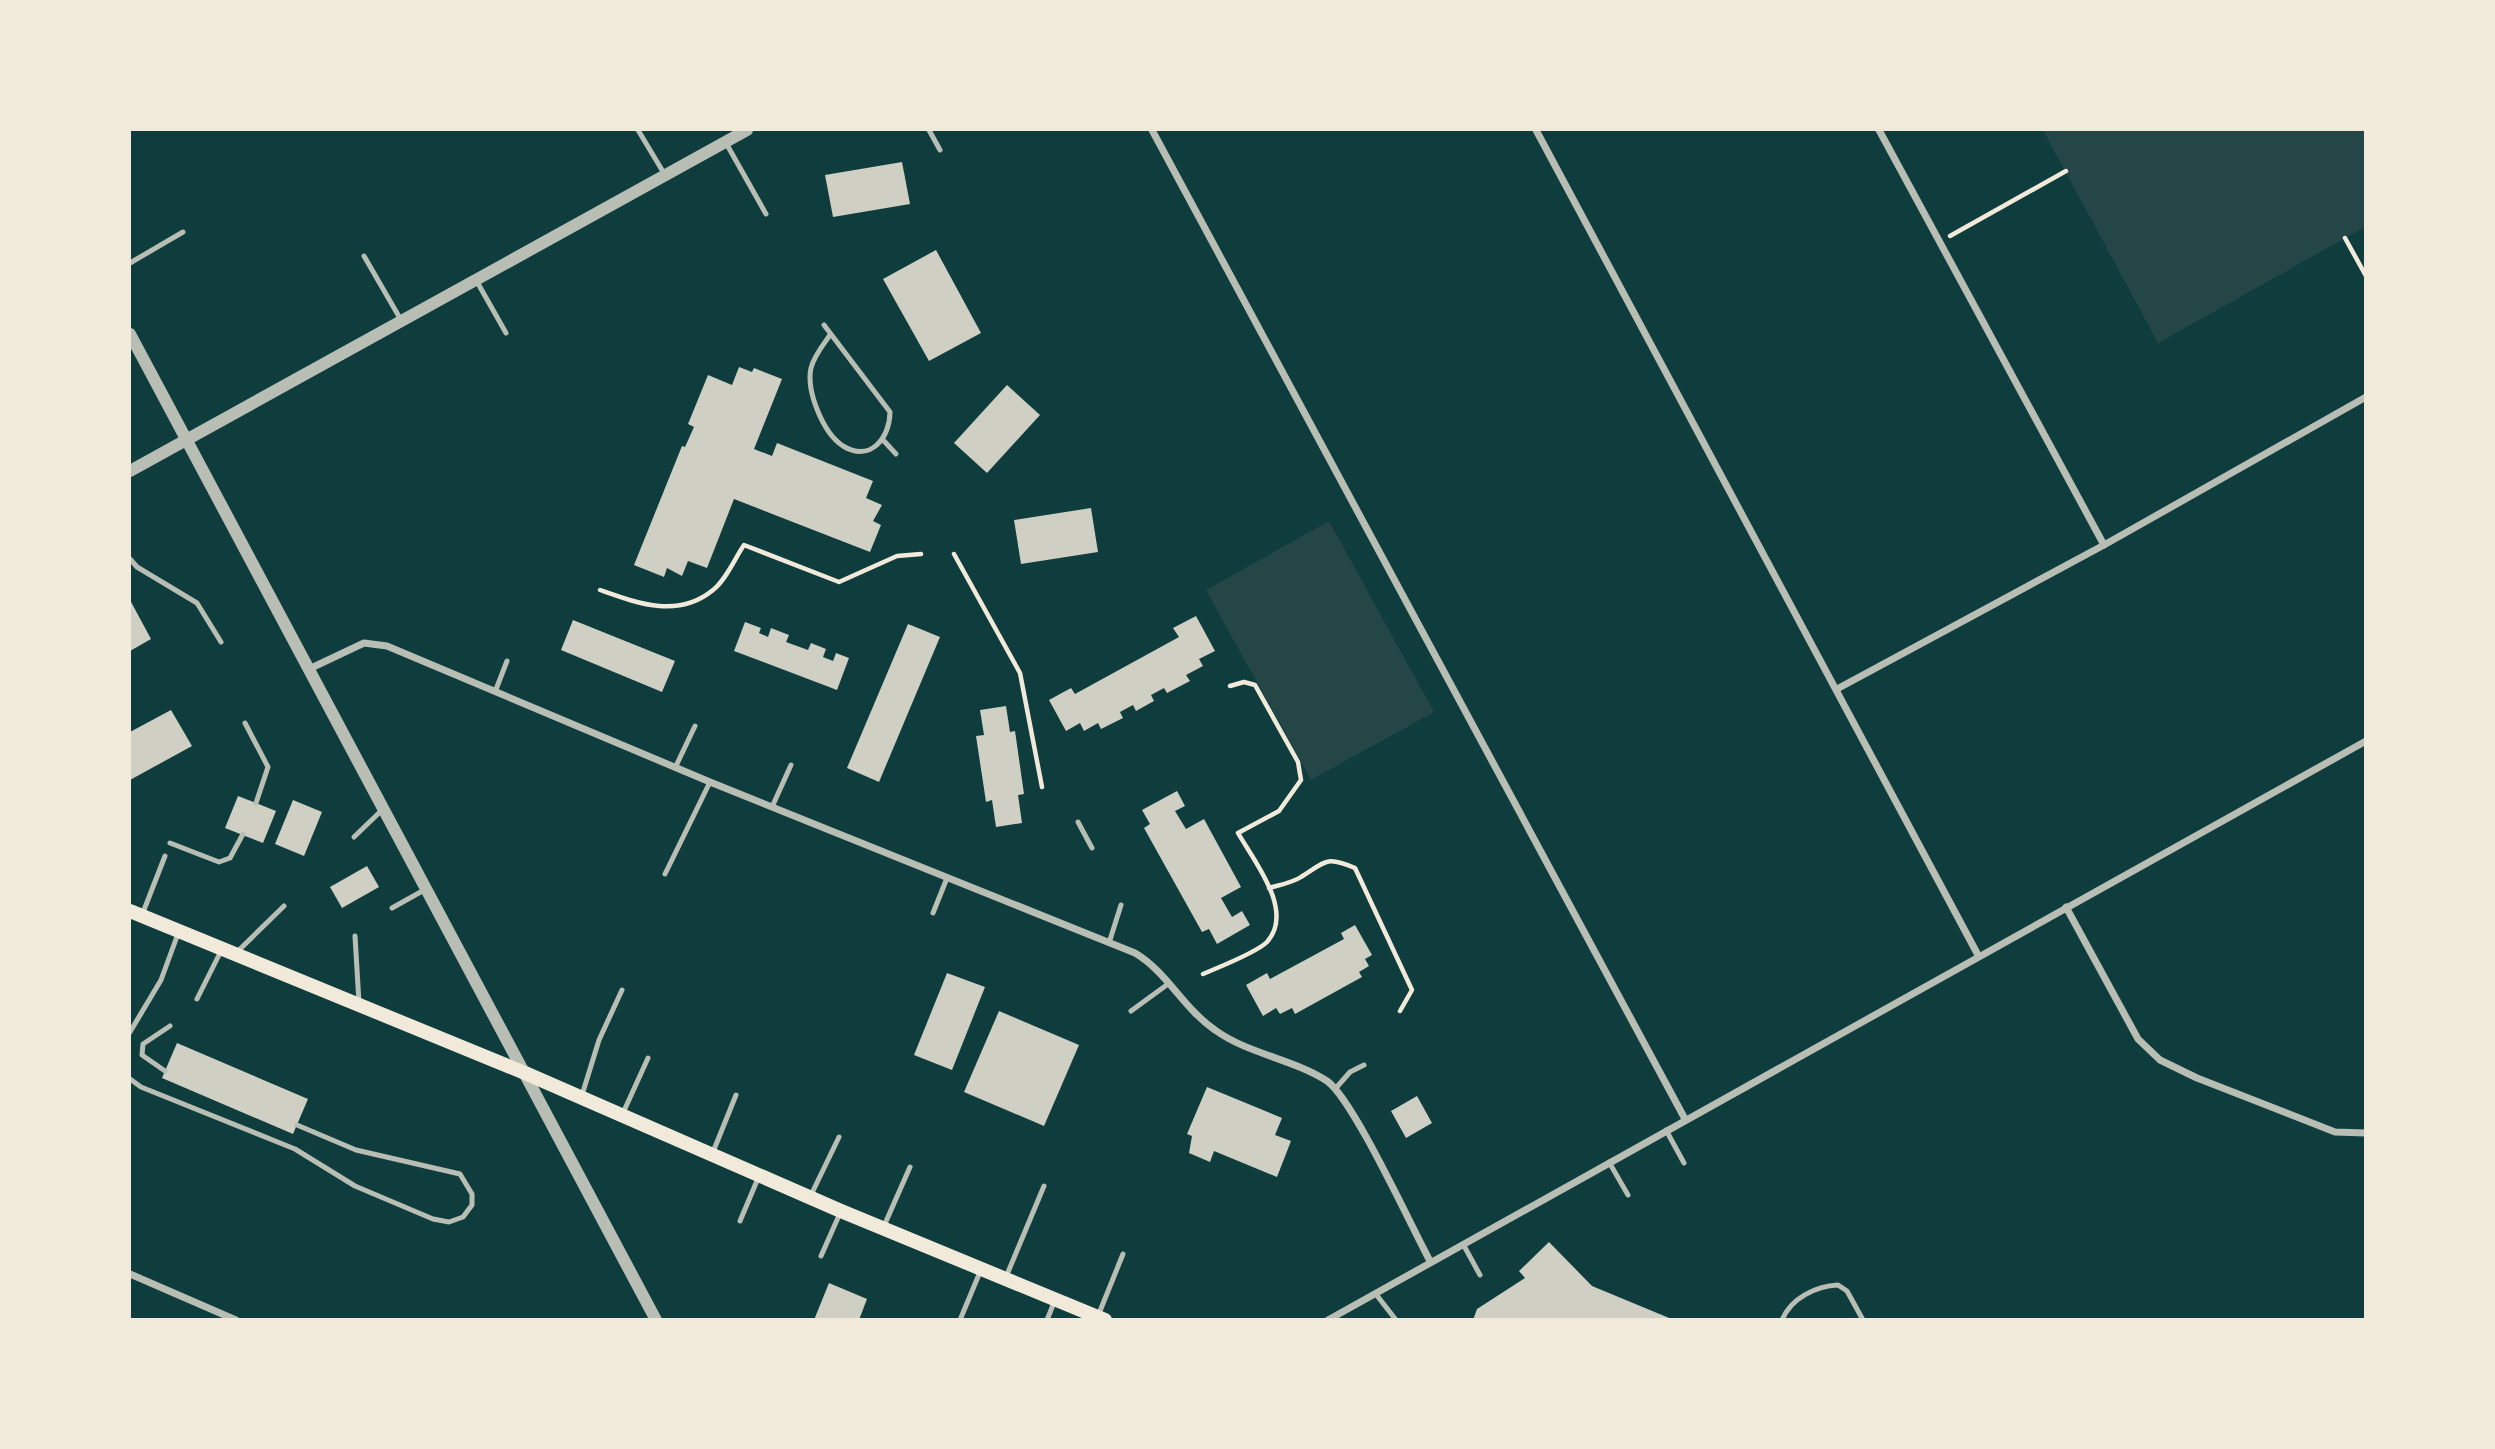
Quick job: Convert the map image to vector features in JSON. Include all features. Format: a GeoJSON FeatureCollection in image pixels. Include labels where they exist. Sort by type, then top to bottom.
{"type":"FeatureCollection","features":[{"type":"Feature","properties":{"kind":"main road"},"geometry":{"type":"LineString","coordinates":[[135,914],[525,1073],[883,1229],[1102,1318]]}},
{"type":"Feature","properties":{"kind":"street"},"geometry":{"type":"LineString","coordinates":[[130,471],[747,130]]}},
{"type":"Feature","properties":{"kind":"street"},"geometry":{"type":"LineString","coordinates":[[1152,130],[1685,1119]]}},
{"type":"Feature","properties":{"kind":"street"},"geometry":{"type":"LineString","coordinates":[[1536,130],[1978,955]]}},
{"type":"Feature","properties":{"kind":"street"},"geometry":{"type":"LineString","coordinates":[[1880,130],[2104,545]]}},
{"type":"Feature","properties":{"kind":"street"},"geometry":{"type":"LineString","coordinates":[[130,334],[656,1320]]}},
{"type":"Feature","properties":{"kind":"street"},"geometry":{"type":"LineString","coordinates":[[1837,689],[2104,545],[2365,397]]}},
{"type":"Feature","properties":{"kind":"street"},"geometry":{"type":"LineString","coordinates":[[309,669],[364,643],[387,646],[675,768],[1109,943],[1153,964],[1190,1011],[1218,1032],[1308,1070],[1336,1088],[1430,1261]]}},
{"type":"Feature","properties":{"kind":"street"},"geometry":{"type":"LineString","coordinates":[[1328,1320],[2365,741]]}},
{"type":"Feature","properties":{"kind":"street"},"geometry":{"type":"LineString","coordinates":[[2066,907],[2138,1039],[2160,1060],[2197,1078],[2335,1132],[2365,1133]]}},
{"type":"Feature","properties":{"kind":"street"},"geometry":{"type":"LineString","coordinates":[[130,1274],[236,1320]]}},
{"type":"Feature","properties":{"kind":"lane"},"geometry":{"type":"LineString","coordinates":[[638,130],[665,175]]}},
{"type":"Feature","properties":{"kind":"lane"},"geometry":{"type":"LineString","coordinates":[[929,130],[940,150]]}},
{"type":"Feature","properties":{"kind":"lane"},"geometry":{"type":"LineString","coordinates":[[725,142],[766,214]]}},
{"type":"Feature","properties":{"kind":"lane"},"geometry":{"type":"LineString","coordinates":[[130,263],[183,232]]}},
{"type":"Feature","properties":{"kind":"lane"},"geometry":{"type":"LineString","coordinates":[[364,256],[401,321]]}},
{"type":"Feature","properties":{"kind":"lane"},"geometry":{"type":"LineString","coordinates":[[476,280],[506,333]]}},
{"type":"Feature","properties":{"kind":"lane"},"geometry":{"type":"LineString","coordinates":[[824,325],[890,412],[890,427],[884,441],[872,449],[858,452],[842,445],[825,424],[812,390],[811,369],[830,335]]}},
{"type":"Feature","properties":{"kind":"lane"},"geometry":{"type":"LineString","coordinates":[[884,441],[896,454]]}},
{"type":"Feature","properties":{"kind":"lane"},"geometry":{"type":"LineString","coordinates":[[130,559],[137,567],[197,603],[221,642]]}},
{"type":"Feature","properties":{"kind":"lane"},"geometry":{"type":"LineString","coordinates":[[495,692],[507,661]]}},
{"type":"Feature","properties":{"kind":"lane"},"geometry":{"type":"LineString","coordinates":[[245,723],[268,767],[256,803]]}},
{"type":"Feature","properties":{"kind":"lane"},"geometry":{"type":"LineString","coordinates":[[675,768],[695,726]]}},
{"type":"Feature","properties":{"kind":"lane"},"geometry":{"type":"LineString","coordinates":[[772,807],[791,765]]}},
{"type":"Feature","properties":{"kind":"lane"},"geometry":{"type":"LineString","coordinates":[[665,874],[710,782]]}},
{"type":"Feature","properties":{"kind":"lane"},"geometry":{"type":"LineString","coordinates":[[354,838],[383,808]]}},
{"type":"Feature","properties":{"kind":"lane"},"geometry":{"type":"LineString","coordinates":[[1078,822],[1092,848]]}},
{"type":"Feature","properties":{"kind":"lane"},"geometry":{"type":"LineString","coordinates":[[170,843],[219,862],[230,858],[243,834]]}},
{"type":"Feature","properties":{"kind":"lane"},"geometry":{"type":"LineString","coordinates":[[135,914],[165,856]]}},
{"type":"Feature","properties":{"kind":"lane"},"geometry":{"type":"LineString","coordinates":[[933,913],[947,878]]}},
{"type":"Feature","properties":{"kind":"lane"},"geometry":{"type":"LineString","coordinates":[[392,908],[426,889]]}},
{"type":"Feature","properties":{"kind":"lane"},"geometry":{"type":"LineString","coordinates":[[1109,943],[1121,905]]}},
{"type":"Feature","properties":{"kind":"lane"},"geometry":{"type":"LineString","coordinates":[[197,999],[228,952],[284,906]]}},
{"type":"Feature","properties":{"kind":"lane"},"geometry":{"type":"LineString","coordinates":[[130,1032],[161,980],[179,932]]}},
{"type":"Feature","properties":{"kind":"lane"},"geometry":{"type":"LineString","coordinates":[[355,936],[359,1006]]}},
{"type":"Feature","properties":{"kind":"lane"},"geometry":{"type":"LineString","coordinates":[[1131,1011],[1168,984]]}},
{"type":"Feature","properties":{"kind":"lane"},"geometry":{"type":"LineString","coordinates":[[581,1098],[599,1041],[621,990]]}},
{"type":"Feature","properties":{"kind":"lane"},"geometry":{"type":"LineString","coordinates":[[165,1071],[142,1055],[143,1044],[170,1026]]}},
{"type":"Feature","properties":{"kind":"lane"},"geometry":{"type":"LineString","coordinates":[[622,1116],[648,1058]]}},
{"type":"Feature","properties":{"kind":"lane"},"geometry":{"type":"LineString","coordinates":[[1336,1088],[1350,1072],[1364,1065]]}},
{"type":"Feature","properties":{"kind":"lane"},"geometry":{"type":"LineString","coordinates":[[130,1079],[141,1087],[295,1149],[355,1186],[433,1219],[449,1222],[463,1217],[471,1205],[472,1194],[460,1174],[356,1150],[297,1125]]}},
{"type":"Feature","properties":{"kind":"lane"},"geometry":{"type":"LineString","coordinates":[[711,1155],[737,1095]]}},
{"type":"Feature","properties":{"kind":"lane"},"geometry":{"type":"LineString","coordinates":[[1666,1130],[1684,1163]]}},
{"type":"Feature","properties":{"kind":"lane"},"geometry":{"type":"LineString","coordinates":[[810,1198],[839,1137]]}},
{"type":"Feature","properties":{"kind":"lane"},"geometry":{"type":"LineString","coordinates":[[1609,1162],[1628,1195]]}},
{"type":"Feature","properties":{"kind":"lane"},"geometry":{"type":"LineString","coordinates":[[883,1229],[911,1167]]}},
{"type":"Feature","properties":{"kind":"lane"},"geometry":{"type":"LineString","coordinates":[[740,1221],[759,1176]]}},
{"type":"Feature","properties":{"kind":"lane"},"geometry":{"type":"LineString","coordinates":[[1005,1279],[1044,1186]]}},
{"type":"Feature","properties":{"kind":"lane"},"geometry":{"type":"LineString","coordinates":[[821,1256],[841,1211]]}},
{"type":"Feature","properties":{"kind":"lane"},"geometry":{"type":"LineString","coordinates":[[1462,1243],[1480,1275]]}},
{"type":"Feature","properties":{"kind":"lane"},"geometry":{"type":"LineString","coordinates":[[1102,1318],[1123,1254]]}},
{"type":"Feature","properties":{"kind":"lane"},"geometry":{"type":"LineString","coordinates":[[960,1320],[981,1269]]}},
{"type":"Feature","properties":{"kind":"lane"},"geometry":{"type":"LineString","coordinates":[[1782,1320],[1796,1300],[1810,1292],[1838,1285],[1847,1292],[1863,1320]]}},
{"type":"Feature","properties":{"kind":"lane"},"geometry":{"type":"LineString","coordinates":[[1375,1293],[1396,1320]]}},
{"type":"Feature","properties":{"kind":"lane"},"geometry":{"type":"LineString","coordinates":[[1047,1320],[1056,1299]]}},
{"type":"Feature","properties":{"kind":"path"},"geometry":{"type":"LineString","coordinates":[[1940,242],[2066,171]]}},
{"type":"Feature","properties":{"kind":"path"},"geometry":{"type":"LineString","coordinates":[[2345,238],[2365,276]]}},
{"type":"Feature","properties":{"kind":"path"},"geometry":{"type":"LineString","coordinates":[[600,590],[648,606],[680,607],[714,590],[744,545],[839,582],[897,556],[922,554]]}},
{"type":"Feature","properties":{"kind":"path"},"geometry":{"type":"LineString","coordinates":[[954,554],[1020,673],[1042,787]]}},
{"type":"Feature","properties":{"kind":"path"},"geometry":{"type":"LineString","coordinates":[[1203,974],[1266,943],[1277,922],[1269,888],[1238,833],[1279,811],[1301,779],[1298,762],[1255,685],[1244,682],[1230,686]]}},
{"type":"Feature","properties":{"kind":"path"},"geometry":{"type":"LineString","coordinates":[[1269,888],[1299,878],[1321,862],[1335,859],[1355,868],[1412,990],[1400,1011]]}},
{"type":"Feature","properties":{"kind":"shaded area"},"geometry":{"type":"Polygon","coordinates":[[[2043,130],[2365,130],[2365,227],[2158,343],[2043,130]]]}},
{"type":"Feature","properties":{"kind":"shaded area"},"geometry":{"type":"Polygon","coordinates":[[[1329,521],[1434,712],[1311,780],[1206,590],[1329,521]]]}},
{"type":"Feature","properties":{"kind":"building"},"geometry":{"type":"Polygon","coordinates":[[[902,162],[910,204],[833,217],[825,175],[902,162]]]}},
{"type":"Feature","properties":{"kind":"building"},"geometry":{"type":"Polygon","coordinates":[[[936,250],[981,333],[929,361],[883,279],[936,250]]]}},
{"type":"Feature","properties":{"kind":"building"},"geometry":{"type":"Polygon","coordinates":[[[739,367],[752,372],[754,368],[782,379],[754,449],[772,456],[777,443],[873,481],[866,498],[882,505],[873,521],[881,525],[870,552],[734,499],[707,568],[688,561],[682,576],[667,568],[664,577],[634,565],[682,446],[685,447],[694,427],[688,424],[708,375],[732,385],[739,367]]]}},
{"type":"Feature","properties":{"kind":"building"},"geometry":{"type":"Polygon","coordinates":[[[1007,385],[1040,415],[987,473],[954,443],[1007,385]]]}},
{"type":"Feature","properties":{"kind":"building"},"geometry":{"type":"Polygon","coordinates":[[[1091,508],[1098,552],[1021,564],[1014,520],[1091,508]]]}},
{"type":"Feature","properties":{"kind":"building"},"geometry":{"type":"Polygon","coordinates":[[[130,600],[151,639],[130,651],[130,600]]]}},
{"type":"Feature","properties":{"kind":"building"},"geometry":{"type":"Polygon","coordinates":[[[1196,616],[1215,651],[1199,659],[1203,666],[1186,675],[1190,681],[1167,693],[1164,688],[1151,695],[1154,701],[1136,711],[1133,705],[1120,712],[1123,718],[1101,729],[1098,723],[1084,731],[1080,723],[1066,731],[1049,700],[1071,688],[1075,694],[1179,637],[1173,628],[1196,616]]]}},
{"type":"Feature","properties":{"kind":"building"},"geometry":{"type":"Polygon","coordinates":[[[573,620],[675,661],[662,692],[561,650],[573,620]]]}},
{"type":"Feature","properties":{"kind":"building"},"geometry":{"type":"Polygon","coordinates":[[[745,622],[761,628],[759,633],[768,637],[771,628],[789,635],[786,642],[808,650],[811,643],[826,649],[823,657],[833,661],[836,653],[849,658],[837,690],[734,651],[745,622]]]}},
{"type":"Feature","properties":{"kind":"building"},"geometry":{"type":"Polygon","coordinates":[[[908,624],[940,637],[879,782],[847,768],[908,624]]]}},
{"type":"Feature","properties":{"kind":"building"},"geometry":{"type":"Polygon","coordinates":[[[1006,706],[1010,732],[1015,731],[1024,794],[1018,795],[1022,823],[996,827],[992,800],[986,802],[976,736],[984,735],[980,710],[1006,706]]]}},
{"type":"Feature","properties":{"kind":"building"},"geometry":{"type":"Polygon","coordinates":[[[171,710],[192,746],[130,780],[130,732],[171,710]]]}},
{"type":"Feature","properties":{"kind":"building"},"geometry":{"type":"Polygon","coordinates":[[[1177,791],[1185,806],[1175,811],[1186,829],[1204,819],[1241,887],[1221,898],[1232,917],[1242,911],[1250,925],[1217,944],[1209,929],[1202,932],[1144,828],[1150,824],[1142,810],[1177,791]]]}},
{"type":"Feature","properties":{"kind":"building"},"geometry":{"type":"Polygon","coordinates":[[[238,796],[276,811],[263,843],[225,828],[238,796]]]}},
{"type":"Feature","properties":{"kind":"building"},"geometry":{"type":"Polygon","coordinates":[[[293,800],[322,812],[304,856],[275,844],[293,800]]]}},
{"type":"Feature","properties":{"kind":"building"},"geometry":{"type":"Polygon","coordinates":[[[367,866],[379,887],[342,908],[330,887],[367,866]]]}},
{"type":"Feature","properties":{"kind":"building"},"geometry":{"type":"Polygon","coordinates":[[[1355,925],[1372,955],[1365,959],[1369,966],[1359,972],[1362,977],[1295,1014],[1292,1008],[1280,1014],[1276,1008],[1263,1016],[1246,985],[1267,973],[1270,979],[1344,939],[1341,933],[1355,925]]]}},
{"type":"Feature","properties":{"kind":"building"},"geometry":{"type":"Polygon","coordinates":[[[947,973],[985,987],[952,1070],[914,1055],[947,973]]]}},
{"type":"Feature","properties":{"kind":"building"},"geometry":{"type":"Polygon","coordinates":[[[999,1011],[1079,1045],[1044,1126],[964,1092],[999,1011]]]}},
{"type":"Feature","properties":{"kind":"building"},"geometry":{"type":"Polygon","coordinates":[[[177,1043],[308,1099],[293,1134],[162,1078],[177,1043]]]}},
{"type":"Feature","properties":{"kind":"building"},"geometry":{"type":"Polygon","coordinates":[[[1207,1087],[1282,1118],[1275,1135],[1291,1141],[1277,1177],[1214,1151],[1210,1162],[1189,1153],[1192,1136],[1187,1134],[1207,1087]]]}},
{"type":"Feature","properties":{"kind":"building"},"geometry":{"type":"Polygon","coordinates":[[[1417,1096],[1432,1123],[1406,1138],[1391,1111],[1417,1096]]]}},
{"type":"Feature","properties":{"kind":"building"},"geometry":{"type":"Polygon","coordinates":[[[1549,1242],[1592,1286],[1674,1320],[1473,1320],[1477,1309],[1525,1278],[1519,1271],[1549,1242]]]}},
{"type":"Feature","properties":{"kind":"building"},"geometry":{"type":"Polygon","coordinates":[[[829,1283],[867,1299],[859,1320],[814,1320],[829,1283]]]}}]}
